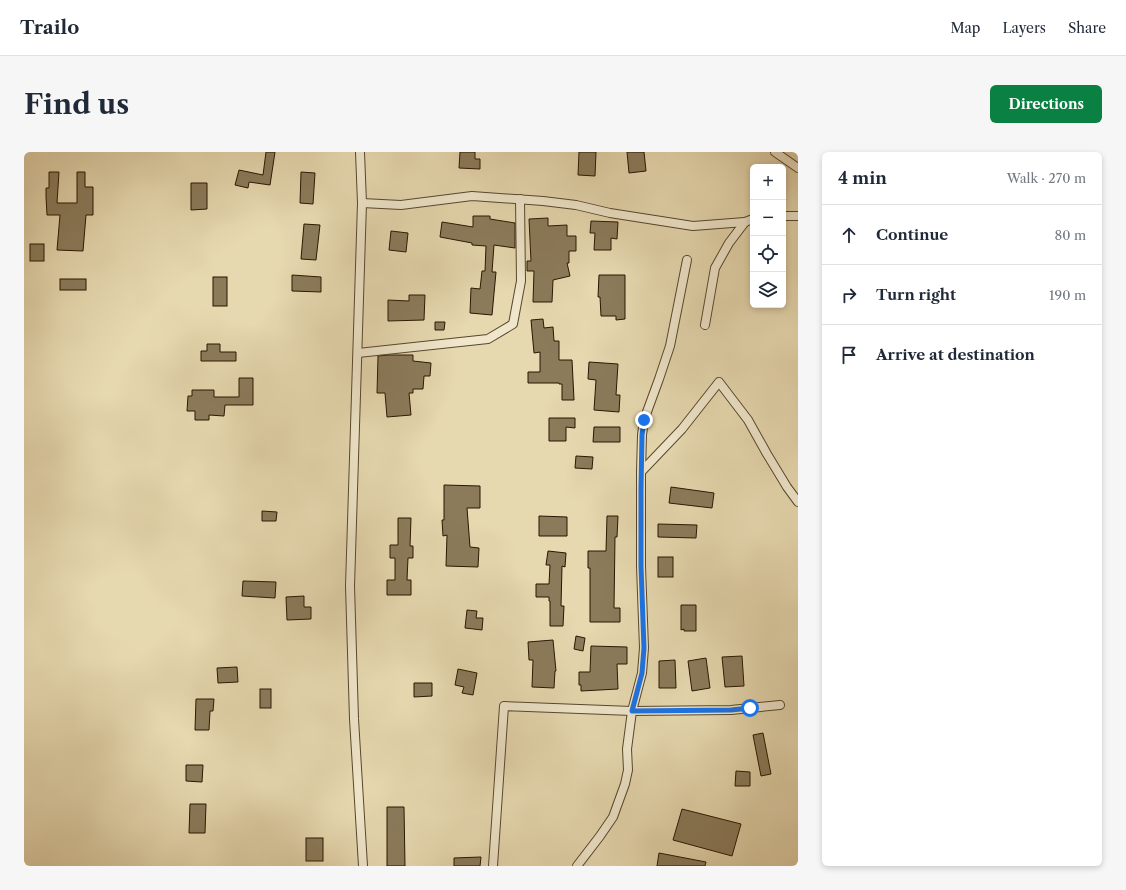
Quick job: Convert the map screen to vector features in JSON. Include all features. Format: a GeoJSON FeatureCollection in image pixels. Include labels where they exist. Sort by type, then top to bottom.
{"type":"FeatureCollection","features":[{"type":"Feature","properties":{"kind":"street"},"geometry":{"type":"LineString","coordinates":[[360,152],[362,203],[350,586],[354,719],[363,866]]}},
{"type":"Feature","properties":{"kind":"street"},"geometry":{"type":"LineString","coordinates":[[775,152],[798,168]]}},
{"type":"Feature","properties":{"kind":"street"},"geometry":{"type":"LineString","coordinates":[[362,203],[401,206],[472,196],[576,205],[610,213],[692,226],[745,222],[750,220]]}},
{"type":"Feature","properties":{"kind":"street"},"geometry":{"type":"LineString","coordinates":[[358,353],[488,339],[513,324],[521,281],[520,199]]}},
{"type":"Feature","properties":{"kind":"street"},"geometry":{"type":"LineString","coordinates":[[786,216],[798,216]]}},
{"type":"Feature","properties":{"kind":"street"},"geometry":{"type":"LineString","coordinates":[[705,325],[715,268],[729,243],[745,222]]}},
{"type":"Feature","properties":{"kind":"street"},"geometry":{"type":"LineString","coordinates":[[577,866],[613,817],[625,784],[628,770],[627,749],[632,711],[642,673],[644,648],[641,566],[642,435],[644,420],[670,346],[687,260]]}},
{"type":"Feature","properties":{"kind":"street"},"geometry":{"type":"LineString","coordinates":[[641,472],[682,429],[719,382],[748,420],[766,454],[787,488],[798,502]]}},
{"type":"Feature","properties":{"kind":"street"},"geometry":{"type":"LineString","coordinates":[[493,866],[504,706],[632,711],[731,710],[780,705]]}},
{"type":"Feature","properties":{"kind":"building"},"geometry":{"type":"Polygon","coordinates":[[[266,152],[275,152],[270,185],[249,182],[248,188],[235,185],[239,170],[263,175],[266,152]]]}},
{"type":"Feature","properties":{"kind":"building"},"geometry":{"type":"Polygon","coordinates":[[[460,152],[475,152],[475,159],[480,159],[480,169],[459,168],[460,152]]]}},
{"type":"Feature","properties":{"kind":"building"},"geometry":{"type":"Polygon","coordinates":[[[579,152],[596,152],[595,176],[578,175],[579,152]]]}},
{"type":"Feature","properties":{"kind":"building"},"geometry":{"type":"Polygon","coordinates":[[[627,152],[644,152],[646,171],[629,173],[627,152]]]}},
{"type":"Feature","properties":{"kind":"building"},"geometry":{"type":"Polygon","coordinates":[[[49,172],[59,172],[57,203],[77,203],[77,172],[85,172],[85,187],[93,187],[93,215],[86,215],[83,251],[57,250],[60,215],[47,215],[46,188],[49,188],[49,172]]]}},
{"type":"Feature","properties":{"kind":"building"},"geometry":{"type":"Polygon","coordinates":[[[301,172],[315,173],[313,204],[300,203],[301,172]]]}},
{"type":"Feature","properties":{"kind":"building"},"geometry":{"type":"Polygon","coordinates":[[[191,183],[207,183],[207,209],[191,210],[191,183]]]}},
{"type":"Feature","properties":{"kind":"building"},"geometry":{"type":"Polygon","coordinates":[[[473,216],[490,216],[490,219],[515,223],[515,248],[494,245],[492,272],[496,272],[492,315],[470,313],[471,288],[480,289],[482,271],[485,271],[486,246],[472,245],[472,243],[440,237],[442,222],[473,227],[473,216]]]}},
{"type":"Feature","properties":{"kind":"building"},"geometry":{"type":"Polygon","coordinates":[[[548,218],[548,226],[567,225],[567,236],[576,236],[576,251],[569,251],[569,263],[567,263],[570,276],[553,280],[552,302],[533,302],[534,271],[527,271],[527,261],[531,261],[529,219],[548,218]]]}},
{"type":"Feature","properties":{"kind":"building"},"geometry":{"type":"Polygon","coordinates":[[[591,221],[618,222],[617,239],[611,238],[611,250],[594,250],[595,233],[590,233],[591,221]]]}},
{"type":"Feature","properties":{"kind":"building"},"geometry":{"type":"Polygon","coordinates":[[[304,224],[320,225],[316,260],[301,259],[304,224]]]}},
{"type":"Feature","properties":{"kind":"building"},"geometry":{"type":"Polygon","coordinates":[[[391,231],[408,233],[406,252],[389,250],[391,231]]]}},
{"type":"Feature","properties":{"kind":"building"},"geometry":{"type":"Polygon","coordinates":[[[30,244],[44,244],[44,261],[30,261],[30,244]]]}},
{"type":"Feature","properties":{"kind":"building"},"geometry":{"type":"Polygon","coordinates":[[[292,275],[321,277],[321,292],[292,291],[292,275]]]}},
{"type":"Feature","properties":{"kind":"building"},"geometry":{"type":"Polygon","coordinates":[[[599,275],[625,275],[625,319],[616,320],[616,316],[601,316],[600,297],[598,297],[599,275]]]}},
{"type":"Feature","properties":{"kind":"building"},"geometry":{"type":"Polygon","coordinates":[[[213,277],[227,277],[227,306],[213,306],[213,277]]]}},
{"type":"Feature","properties":{"kind":"building"},"geometry":{"type":"Polygon","coordinates":[[[60,279],[86,279],[86,290],[60,290],[60,279]]]}},
{"type":"Feature","properties":{"kind":"building"},"geometry":{"type":"Polygon","coordinates":[[[409,295],[425,295],[424,320],[388,321],[388,300],[409,301],[409,295]]]}},
{"type":"Feature","properties":{"kind":"building"},"geometry":{"type":"Polygon","coordinates":[[[543,319],[544,328],[553,327],[554,341],[559,341],[559,360],[572,360],[574,400],[562,400],[562,384],[528,383],[528,372],[540,372],[540,352],[534,353],[531,320],[543,319]]]}},
{"type":"Feature","properties":{"kind":"building"},"geometry":{"type":"Polygon","coordinates":[[[435,322],[445,322],[444,330],[435,330],[435,322]]]}},
{"type":"Feature","properties":{"kind":"building"},"geometry":{"type":"Polygon","coordinates":[[[207,344],[220,344],[220,352],[236,352],[236,361],[201,361],[201,351],[207,351],[207,344]]]}},
{"type":"Feature","properties":{"kind":"building"},"geometry":{"type":"Polygon","coordinates":[[[413,355],[413,361],[431,363],[430,376],[424,376],[423,389],[413,389],[413,393],[409,393],[411,415],[387,417],[385,393],[377,393],[378,356],[413,355]]]}},
{"type":"Feature","properties":{"kind":"building"},"geometry":{"type":"Polygon","coordinates":[[[589,362],[618,364],[616,395],[620,395],[619,412],[594,410],[596,380],[588,379],[589,362]]]}},
{"type":"Feature","properties":{"kind":"building"},"geometry":{"type":"Polygon","coordinates":[[[239,378],[253,378],[253,405],[225,405],[224,416],[209,415],[209,420],[195,420],[195,411],[187,411],[188,396],[192,396],[192,390],[214,390],[214,397],[239,397],[239,378]]]}},
{"type":"Feature","properties":{"kind":"building"},"geometry":{"type":"Polygon","coordinates":[[[549,418],[575,418],[575,428],[566,427],[566,441],[549,441],[549,418]]]}},
{"type":"Feature","properties":{"kind":"building"},"geometry":{"type":"Polygon","coordinates":[[[594,427],[620,427],[620,442],[593,442],[594,427]]]}},
{"type":"Feature","properties":{"kind":"building"},"geometry":{"type":"Polygon","coordinates":[[[576,456],[593,457],[592,469],[575,468],[576,456]]]}},
{"type":"Feature","properties":{"kind":"building"},"geometry":{"type":"Polygon","coordinates":[[[444,485],[480,486],[480,508],[467,508],[470,547],[479,548],[478,567],[446,566],[447,535],[443,536],[442,520],[444,520],[444,485]]]}},
{"type":"Feature","properties":{"kind":"building"},"geometry":{"type":"Polygon","coordinates":[[[671,487],[714,493],[712,508],[669,503],[671,487]]]}},
{"type":"Feature","properties":{"kind":"building"},"geometry":{"type":"Polygon","coordinates":[[[262,511],[277,512],[276,521],[262,521],[262,511]]]}},
{"type":"Feature","properties":{"kind":"building"},"geometry":{"type":"Polygon","coordinates":[[[539,516],[567,517],[567,536],[539,536],[539,516]]]}},
{"type":"Feature","properties":{"kind":"building"},"geometry":{"type":"Polygon","coordinates":[[[607,516],[618,516],[617,537],[615,537],[614,608],[620,608],[620,622],[590,622],[590,568],[588,568],[588,551],[606,551],[607,516]]]}},
{"type":"Feature","properties":{"kind":"building"},"geometry":{"type":"Polygon","coordinates":[[[398,518],[411,518],[410,546],[413,546],[413,558],[408,558],[407,580],[411,580],[411,595],[387,595],[387,580],[395,580],[395,558],[390,558],[390,545],[398,545],[398,518]]]}},
{"type":"Feature","properties":{"kind":"building"},"geometry":{"type":"Polygon","coordinates":[[[658,524],[697,525],[696,538],[658,537],[658,524]]]}},
{"type":"Feature","properties":{"kind":"building"},"geometry":{"type":"Polygon","coordinates":[[[548,551],[566,553],[565,567],[562,566],[561,606],[564,606],[563,626],[550,626],[549,597],[536,597],[536,584],[549,584],[550,565],[546,565],[548,551]]]}},
{"type":"Feature","properties":{"kind":"building"},"geometry":{"type":"Polygon","coordinates":[[[658,557],[673,557],[673,577],[658,577],[658,557]]]}},
{"type":"Feature","properties":{"kind":"building"},"geometry":{"type":"Polygon","coordinates":[[[243,581],[276,582],[275,598],[242,596],[243,581]]]}},
{"type":"Feature","properties":{"kind":"building"},"geometry":{"type":"Polygon","coordinates":[[[304,596],[304,607],[311,607],[311,619],[287,620],[286,597],[304,596]]]}},
{"type":"Feature","properties":{"kind":"building"},"geometry":{"type":"Polygon","coordinates":[[[681,605],[696,605],[696,631],[681,630],[681,605]]]}},
{"type":"Feature","properties":{"kind":"building"},"geometry":{"type":"Polygon","coordinates":[[[467,610],[477,611],[476,618],[483,618],[482,630],[465,628],[467,610]]]}},
{"type":"Feature","properties":{"kind":"building"},"geometry":{"type":"Polygon","coordinates":[[[576,636],[585,638],[583,651],[574,649],[576,636]]]}},
{"type":"Feature","properties":{"kind":"building"},"geometry":{"type":"Polygon","coordinates":[[[553,640],[556,671],[554,688],[532,687],[533,660],[529,660],[528,642],[553,640]]]}},
{"type":"Feature","properties":{"kind":"building"},"geometry":{"type":"Polygon","coordinates":[[[591,646],[627,647],[627,664],[617,664],[618,689],[581,691],[581,685],[579,685],[579,672],[590,672],[591,646]]]}},
{"type":"Feature","properties":{"kind":"building"},"geometry":{"type":"Polygon","coordinates":[[[742,656],[744,686],[725,687],[722,657],[742,656]]]}},
{"type":"Feature","properties":{"kind":"building"},"geometry":{"type":"Polygon","coordinates":[[[706,658],[710,688],[692,691],[688,661],[706,658]]]}},
{"type":"Feature","properties":{"kind":"building"},"geometry":{"type":"Polygon","coordinates":[[[675,660],[676,688],[659,688],[659,661],[675,660]]]}},
{"type":"Feature","properties":{"kind":"building"},"geometry":{"type":"Polygon","coordinates":[[[237,667],[238,682],[218,683],[217,668],[237,667]]]}},
{"type":"Feature","properties":{"kind":"building"},"geometry":{"type":"Polygon","coordinates":[[[458,669],[477,673],[473,695],[462,693],[464,687],[455,685],[458,669]]]}},
{"type":"Feature","properties":{"kind":"building"},"geometry":{"type":"Polygon","coordinates":[[[414,683],[432,683],[432,696],[414,697],[414,683]]]}},
{"type":"Feature","properties":{"kind":"building"},"geometry":{"type":"Polygon","coordinates":[[[260,689],[271,689],[271,708],[260,708],[260,689]]]}},
{"type":"Feature","properties":{"kind":"building"},"geometry":{"type":"Polygon","coordinates":[[[196,699],[214,699],[213,711],[210,711],[209,730],[195,730],[196,699]]]}},
{"type":"Feature","properties":{"kind":"building"},"geometry":{"type":"Polygon","coordinates":[[[763,733],[771,774],[761,776],[753,735],[763,733]]]}},
{"type":"Feature","properties":{"kind":"building"},"geometry":{"type":"Polygon","coordinates":[[[186,765],[203,765],[202,782],[186,781],[186,765]]]}},
{"type":"Feature","properties":{"kind":"building"},"geometry":{"type":"Polygon","coordinates":[[[736,771],[750,772],[750,786],[735,786],[736,771]]]}},
{"type":"Feature","properties":{"kind":"building"},"geometry":{"type":"Polygon","coordinates":[[[190,804],[206,804],[205,833],[189,833],[190,804]]]}},
{"type":"Feature","properties":{"kind":"building"},"geometry":{"type":"Polygon","coordinates":[[[387,807],[404,807],[405,866],[387,866],[387,807]]]}},
{"type":"Feature","properties":{"kind":"building"},"geometry":{"type":"Polygon","coordinates":[[[682,809],[741,824],[732,856],[673,840],[682,809]]]}},
{"type":"Feature","properties":{"kind":"building"},"geometry":{"type":"Polygon","coordinates":[[[306,838],[323,838],[323,861],[306,861],[306,838]]]}},
{"type":"Feature","properties":{"kind":"building"},"geometry":{"type":"Polygon","coordinates":[[[659,853],[706,862],[705,866],[657,866],[659,853]]]}},
{"type":"Feature","properties":{"kind":"building"},"geometry":{"type":"Polygon","coordinates":[[[481,857],[480,866],[454,866],[454,858],[481,857]]]}},
{"type":"Feature","properties":{"kind":"route"},"geometry":{"type":"LineString","coordinates":[[644,420],[642,435],[641,566],[644,648],[642,673],[632,711],[731,710],[750,708]]}}]}
